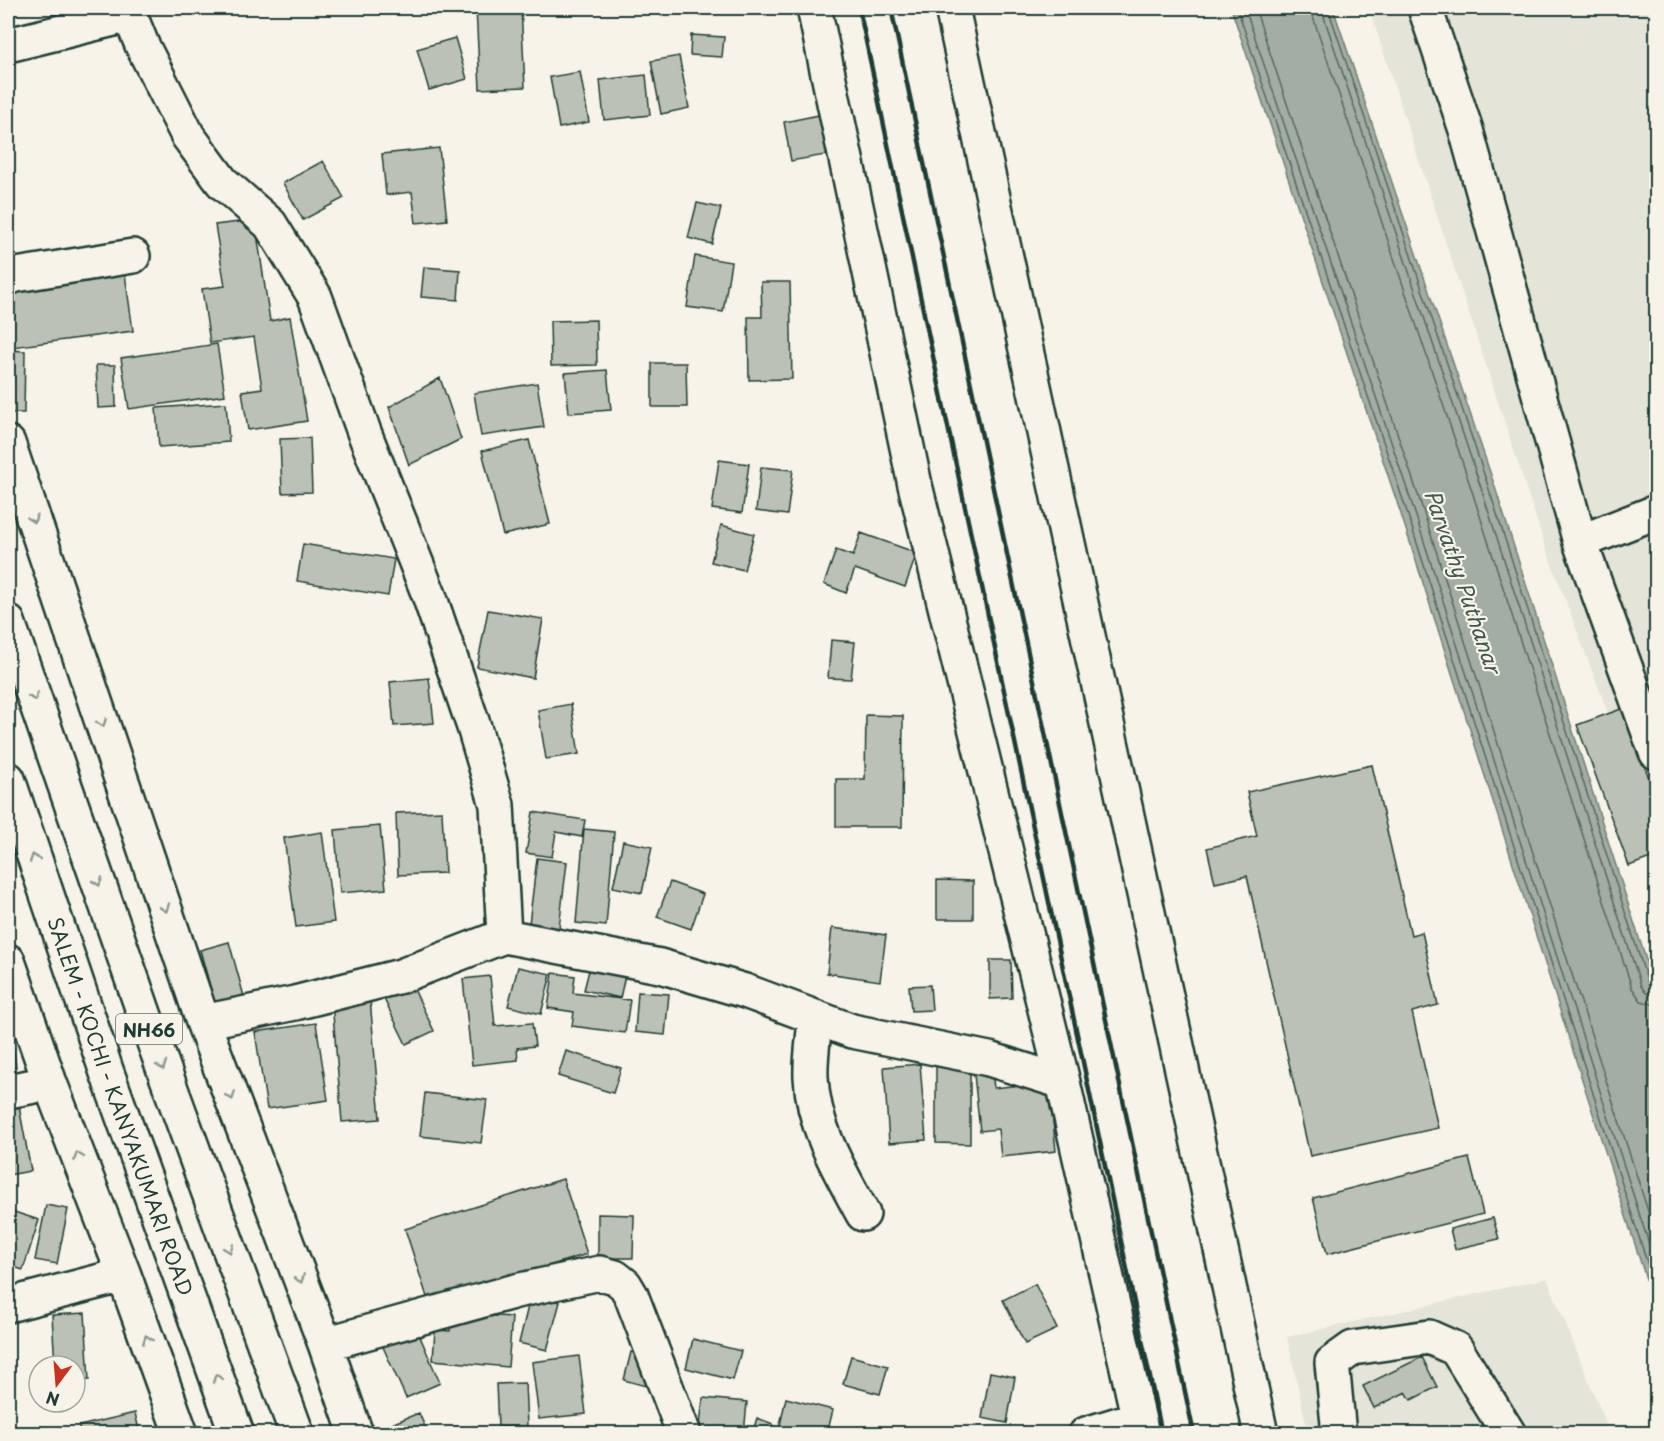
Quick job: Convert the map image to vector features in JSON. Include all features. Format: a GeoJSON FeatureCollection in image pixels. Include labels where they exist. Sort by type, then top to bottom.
{"type":"FeatureCollection","features":[{"type":"Feature","properties":{"kind":"main road"},"geometry":{"type":"LineString","coordinates":[[814,8],[915,485],[1063,1082],[1140,1426],[1086,1434]]}},
{"type":"Feature","properties":{"kind":"main road"},"geometry":{"type":"LineString","coordinates":[[952,8],[1262,1434]]}},
{"type":"Feature","properties":{"kind":"main road"},"geometry":{"type":"LineString","coordinates":[[1425,8],[1466,130],[1580,542],[1656,752]]}},
{"type":"Feature","properties":{"kind":"main road"},"geometry":{"type":"LineString","coordinates":[[8,45],[129,11],[142,45],[188,136],[222,182],[270,224],[315,297],[364,432],[429,595],[474,727],[497,805],[504,936]]}},
{"type":"Feature","properties":{"kind":"main road"},"geometry":{"type":"LineString","coordinates":[[8,278],[16,274],[133,256]]}},
{"type":"Feature","properties":{"kind":"main road"},"geometry":{"type":"LineString","coordinates":[[8,443],[203,1022],[325,1344],[356,1434]]}},
{"type":"Feature","properties":{"kind":"main road"},"geometry":{"type":"LineString","coordinates":[[1580,542],[1656,512]]}},
{"type":"Feature","properties":{"kind":"main road","name":"NH66"},"geometry":{"type":"LineString","coordinates":[[8,622],[160,1059],[297,1434]]}},
{"type":"Feature","properties":{"kind":"main road","name":"SALEM - KOCHI - KANYAKUMARI ROAD"},"geometry":{"type":"LineString","coordinates":[[8,779],[106,1070],[237,1434]]}},
{"type":"Feature","properties":{"kind":"main road"},"geometry":{"type":"LineString","coordinates":[[203,1022],[295,1003],[401,976],[504,936],[660,966],[745,991],[852,1031],[989,1059],[1063,1082]]}},
{"type":"Feature","properties":{"kind":"main road"},"geometry":{"type":"LineString","coordinates":[[8,960],[50,1083],[124,1275],[181,1434]]}},
{"type":"Feature","properties":{"kind":"main road"},"geometry":{"type":"LineString","coordinates":[[815,1017],[811,1077],[816,1115],[829,1152],[863,1214]]}},
{"type":"Feature","properties":{"kind":"main road"},"geometry":{"type":"LineString","coordinates":[[8,1091],[50,1083]]}},
{"type":"Feature","properties":{"kind":"main road"},"geometry":{"type":"LineString","coordinates":[[325,1344],[505,1294],[600,1273],[615,1277],[625,1285],[631,1295],[684,1434]]}},
{"type":"Feature","properties":{"kind":"main road"},"geometry":{"type":"LineString","coordinates":[[8,1305],[124,1275]]}},
{"type":"Feature","properties":{"kind":"main road"},"geometry":{"type":"LineString","coordinates":[[1339,1434],[1332,1363],[1353,1348],[1429,1337],[1456,1349],[1509,1434]]}},
{"type":"Feature","properties":{"kind":"shaded area"},"geometry":{"type":"Polygon","coordinates":[[[1369,8],[1656,8],[1656,840],[1545,546],[1369,8]]]}},
{"type":"Feature","properties":{"kind":"shaded area"},"geometry":{"type":"Polygon","coordinates":[[[1547,1278],[1610,1433],[1308,1433],[1287,1337],[1547,1278]]]}},
{"type":"Feature","properties":{"kind":"water","name":"Parvathy Puthanar"},"geometry":{"type":"Polygon","coordinates":[[[1231,8],[1333,8],[1493,481],[1656,991],[1656,1310],[1400,511],[1231,8]]]}},
{"type":"Feature","properties":{"kind":"building"},"geometry":{"type":"Polygon","coordinates":[[[476,8],[521,8],[525,87],[480,89],[476,8]]]}},
{"type":"Feature","properties":{"kind":"building"},"geometry":{"type":"Polygon","coordinates":[[[691,35],[724,37],[722,57],[690,55],[691,35]]]}},
{"type":"Feature","properties":{"kind":"building"},"geometry":{"type":"Polygon","coordinates":[[[455,38],[467,79],[429,90],[417,49],[455,38]]]}},
{"type":"Feature","properties":{"kind":"building"},"geometry":{"type":"Polygon","coordinates":[[[679,56],[689,108],[661,114],[651,61],[679,56]]]}},
{"type":"Feature","properties":{"kind":"building"},"geometry":{"type":"Polygon","coordinates":[[[580,72],[589,122],[559,128],[550,77],[580,72]]]}},
{"type":"Feature","properties":{"kind":"building"},"geometry":{"type":"Polygon","coordinates":[[[646,75],[650,115],[604,120],[600,80],[646,75]]]}},
{"type":"Feature","properties":{"kind":"building"},"geometry":{"type":"Polygon","coordinates":[[[824,114],[831,154],[791,161],[784,122],[824,114]]]}},
{"type":"Feature","properties":{"kind":"building"},"geometry":{"type":"Polygon","coordinates":[[[439,148],[447,220],[416,223],[412,192],[386,195],[382,154],[439,148]]]}},
{"type":"Feature","properties":{"kind":"building"},"geometry":{"type":"Polygon","coordinates":[[[323,161],[344,198],[303,220],[283,183],[323,161]]]}},
{"type":"Feature","properties":{"kind":"building"},"geometry":{"type":"Polygon","coordinates":[[[697,203],[721,208],[712,244],[688,238],[697,203]]]}},
{"type":"Feature","properties":{"kind":"building"},"geometry":{"type":"Polygon","coordinates":[[[255,220],[270,321],[290,317],[307,421],[248,430],[242,391],[262,388],[254,337],[210,343],[202,289],[225,286],[215,225],[255,220]]]}},
{"type":"Feature","properties":{"kind":"building"},"geometry":{"type":"Polygon","coordinates":[[[695,256],[731,262],[723,312],[687,307],[695,256]]]}},
{"type":"Feature","properties":{"kind":"building"},"geometry":{"type":"Polygon","coordinates":[[[424,267],[460,270],[458,300],[421,297],[424,267]]]}},
{"type":"Feature","properties":{"kind":"building"},"geometry":{"type":"Polygon","coordinates":[[[125,274],[133,331],[12,347],[8,316],[8,290],[125,274]]]}},
{"type":"Feature","properties":{"kind":"building"},"geometry":{"type":"Polygon","coordinates":[[[761,282],[790,282],[792,379],[749,380],[748,317],[762,317],[761,282]]]}},
{"type":"Feature","properties":{"kind":"building"},"geometry":{"type":"Polygon","coordinates":[[[596,320],[597,365],[551,366],[550,321],[596,320]]]}},
{"type":"Feature","properties":{"kind":"building"},"geometry":{"type":"Polygon","coordinates":[[[217,344],[225,395],[129,409],[121,358],[217,344]]]}},
{"type":"Feature","properties":{"kind":"building"},"geometry":{"type":"Polygon","coordinates":[[[8,350],[25,351],[24,413],[8,413],[8,350]]]}},
{"type":"Feature","properties":{"kind":"building"},"geometry":{"type":"Polygon","coordinates":[[[652,363],[686,363],[687,407],[652,407],[652,363]]]}},
{"type":"Feature","properties":{"kind":"building"},"geometry":{"type":"Polygon","coordinates":[[[96,365],[115,365],[116,407],[98,408],[96,365]]]}},
{"type":"Feature","properties":{"kind":"building"},"geometry":{"type":"Polygon","coordinates":[[[607,370],[611,410],[569,413],[565,373],[607,370]]]}},
{"type":"Feature","properties":{"kind":"building"},"geometry":{"type":"Polygon","coordinates":[[[440,378],[461,439],[409,465],[389,407],[440,378]]]}},
{"type":"Feature","properties":{"kind":"building"},"geometry":{"type":"Polygon","coordinates":[[[537,383],[544,427],[481,436],[474,393],[537,383]]]}},
{"type":"Feature","properties":{"kind":"building"},"geometry":{"type":"Polygon","coordinates":[[[226,403],[229,442],[159,447],[156,408],[226,403]]]}},
{"type":"Feature","properties":{"kind":"building"},"geometry":{"type":"Polygon","coordinates":[[[310,438],[312,492],[282,493],[280,439],[310,438]]]}},
{"type":"Feature","properties":{"kind":"building"},"geometry":{"type":"Polygon","coordinates":[[[529,440],[550,524],[503,535],[482,451],[529,440]]]}},
{"type":"Feature","properties":{"kind":"building"},"geometry":{"type":"Polygon","coordinates":[[[719,460],[749,464],[742,513],[712,509],[719,460]]]}},
{"type":"Feature","properties":{"kind":"building"},"geometry":{"type":"Polygon","coordinates":[[[761,467],[793,470],[787,515],[756,511],[761,467]]]}},
{"type":"Feature","properties":{"kind":"building"},"geometry":{"type":"Polygon","coordinates":[[[721,525],[754,534],[744,570],[711,562],[721,525]]]}},
{"type":"Feature","properties":{"kind":"building"},"geometry":{"type":"Polygon","coordinates":[[[861,533],[917,553],[905,587],[855,569],[846,593],[824,584],[836,550],[853,556],[861,533]]]}},
{"type":"Feature","properties":{"kind":"building"},"geometry":{"type":"Polygon","coordinates":[[[303,544],[394,559],[388,596],[297,581],[303,544]]]}},
{"type":"Feature","properties":{"kind":"building"},"geometry":{"type":"Polygon","coordinates":[[[488,610],[543,619],[533,678],[477,667],[488,610]]]}},
{"type":"Feature","properties":{"kind":"building"},"geometry":{"type":"Polygon","coordinates":[[[831,640],[855,642],[851,679],[828,678],[831,640]]]}},
{"type":"Feature","properties":{"kind":"building"},"geometry":{"type":"Polygon","coordinates":[[[429,678],[434,723],[394,726],[390,682],[429,678]]]}},
{"type":"Feature","properties":{"kind":"building"},"geometry":{"type":"Polygon","coordinates":[[[571,704],[579,754],[546,759],[538,710],[571,704]]]}},
{"type":"Feature","properties":{"kind":"building"},"geometry":{"type":"Polygon","coordinates":[[[1624,708],[1656,798],[1656,856],[1629,866],[1577,725],[1624,708]]]}},
{"type":"Feature","properties":{"kind":"building"},"geometry":{"type":"Polygon","coordinates":[[[866,715],[903,716],[902,827],[836,827],[836,779],[865,779],[866,715]]]}},
{"type":"Feature","properties":{"kind":"building"},"geometry":{"type":"Polygon","coordinates":[[[1372,765],[1411,935],[1422,932],[1438,1005],[1412,1012],[1438,1128],[1310,1156],[1247,876],[1215,883],[1207,848],[1257,836],[1247,792],[1372,765]]]}},
{"type":"Feature","properties":{"kind":"building"},"geometry":{"type":"Polygon","coordinates":[[[442,811],[445,873],[398,875],[396,813],[442,811]]]}},
{"type":"Feature","properties":{"kind":"building"},"geometry":{"type":"Polygon","coordinates":[[[533,812],[585,820],[582,837],[556,832],[552,857],[526,853],[533,812]]]}},
{"type":"Feature","properties":{"kind":"building"},"geometry":{"type":"Polygon","coordinates":[[[380,826],[386,889],[340,893],[335,830],[380,826]]]}},
{"type":"Feature","properties":{"kind":"building"},"geometry":{"type":"Polygon","coordinates":[[[584,829],[614,832],[606,926],[576,923],[584,829]]]}},
{"type":"Feature","properties":{"kind":"building"},"geometry":{"type":"Polygon","coordinates":[[[322,832],[334,922],[296,927],[284,838],[322,832]]]}},
{"type":"Feature","properties":{"kind":"building"},"geometry":{"type":"Polygon","coordinates":[[[623,841],[652,847],[642,893],[613,887],[623,841]]]}},
{"type":"Feature","properties":{"kind":"building"},"geometry":{"type":"Polygon","coordinates":[[[537,858],[567,862],[559,928],[529,924],[537,858]]]}},
{"type":"Feature","properties":{"kind":"building"},"geometry":{"type":"Polygon","coordinates":[[[937,880],[973,881],[973,919],[937,919],[937,880]]]}},
{"type":"Feature","properties":{"kind":"building"},"geometry":{"type":"Polygon","coordinates":[[[670,882],[703,894],[691,929],[657,917],[670,882]]]}},
{"type":"Feature","properties":{"kind":"building"},"geometry":{"type":"Polygon","coordinates":[[[832,928],[886,935],[880,981],[827,973],[832,928]]]}},
{"type":"Feature","properties":{"kind":"building"},"geometry":{"type":"Polygon","coordinates":[[[229,942],[245,1000],[216,1008],[200,950],[229,942]]]}},
{"type":"Feature","properties":{"kind":"building"},"geometry":{"type":"Polygon","coordinates":[[[592,959],[627,967],[620,998],[584,990],[592,959]]]}},
{"type":"Feature","properties":{"kind":"building"},"geometry":{"type":"Polygon","coordinates":[[[990,960],[1011,960],[1012,998],[990,999],[990,960]]]}},
{"type":"Feature","properties":{"kind":"building"},"geometry":{"type":"Polygon","coordinates":[[[518,967],[551,974],[541,1014],[508,1006],[518,967]]]}},
{"type":"Feature","properties":{"kind":"building"},"geometry":{"type":"Polygon","coordinates":[[[553,973],[575,976],[573,993],[630,1000],[625,1033],[572,1026],[574,1012],[548,1008],[553,973]]]}},
{"type":"Feature","properties":{"kind":"building"},"geometry":{"type":"Polygon","coordinates":[[[490,976],[495,1026],[532,1023],[535,1046],[517,1048],[518,1060],[472,1065],[463,979],[490,976]]]}},
{"type":"Feature","properties":{"kind":"building"},"geometry":{"type":"Polygon","coordinates":[[[412,985],[434,1031],[406,1044],[384,999],[412,985]]]}},
{"type":"Feature","properties":{"kind":"building"},"geometry":{"type":"Polygon","coordinates":[[[930,985],[932,1010],[911,1011],[909,986],[930,985]]]}},
{"type":"Feature","properties":{"kind":"building"},"geometry":{"type":"Polygon","coordinates":[[[638,992],[669,994],[665,1035],[635,1032],[638,992]]]}},
{"type":"Feature","properties":{"kind":"building"},"geometry":{"type":"Polygon","coordinates":[[[370,999],[380,1119],[342,1122],[332,1002],[370,999]]]}},
{"type":"Feature","properties":{"kind":"building"},"geometry":{"type":"Polygon","coordinates":[[[8,1021],[10,1021],[16,1067],[8,1068],[8,1021]]]}},
{"type":"Feature","properties":{"kind":"building"},"geometry":{"type":"Polygon","coordinates":[[[316,1023],[328,1100],[267,1109],[255,1032],[316,1023]]]}},
{"type":"Feature","properties":{"kind":"building"},"geometry":{"type":"Polygon","coordinates":[[[566,1051],[621,1068],[613,1093],[558,1076],[566,1051]]]}},
{"type":"Feature","properties":{"kind":"building"},"geometry":{"type":"Polygon","coordinates":[[[936,1063],[970,1063],[970,1144],[936,1143],[936,1063]]]}},
{"type":"Feature","properties":{"kind":"building"},"geometry":{"type":"Polygon","coordinates":[[[991,1063],[994,1088],[1049,1082],[1056,1151],[1001,1157],[998,1129],[980,1131],[973,1065],[991,1063]]]}},
{"type":"Feature","properties":{"kind":"building"},"geometry":{"type":"Polygon","coordinates":[[[920,1064],[926,1140],[889,1143],[884,1067],[920,1064]]]}},
{"type":"Feature","properties":{"kind":"building"},"geometry":{"type":"Polygon","coordinates":[[[425,1093],[487,1100],[481,1143],[420,1136],[425,1093]]]}},
{"type":"Feature","properties":{"kind":"building"},"geometry":{"type":"Polygon","coordinates":[[[18,1101],[31,1171],[8,1175],[8,1103],[18,1101]]]}},
{"type":"Feature","properties":{"kind":"building"},"geometry":{"type":"Polygon","coordinates":[[[1469,1158],[1483,1214],[1327,1254],[1313,1198],[1469,1158]]]}},
{"type":"Feature","properties":{"kind":"building"},"geometry":{"type":"Polygon","coordinates":[[[563,1179],[587,1254],[429,1303],[405,1229],[563,1179]]]}},
{"type":"Feature","properties":{"kind":"building"},"geometry":{"type":"Polygon","coordinates":[[[46,1205],[68,1209],[57,1264],[35,1260],[46,1205]]]}},
{"type":"Feature","properties":{"kind":"building"},"geometry":{"type":"Polygon","coordinates":[[[8,1210],[39,1220],[23,1270],[8,1265],[8,1210]]]}},
{"type":"Feature","properties":{"kind":"building"},"geometry":{"type":"Polygon","coordinates":[[[598,1214],[634,1215],[633,1258],[598,1258],[598,1214]]]}},
{"type":"Feature","properties":{"kind":"building"},"geometry":{"type":"Polygon","coordinates":[[[1493,1218],[1499,1239],[1455,1249],[1450,1229],[1493,1218]]]}},
{"type":"Feature","properties":{"kind":"building"},"geometry":{"type":"Polygon","coordinates":[[[1035,1284],[1057,1329],[1025,1344],[1003,1300],[1035,1284]]]}},
{"type":"Feature","properties":{"kind":"building"},"geometry":{"type":"Polygon","coordinates":[[[531,1294],[560,1302],[547,1350],[519,1343],[531,1294]]]}},
{"type":"Feature","properties":{"kind":"building"},"geometry":{"type":"Polygon","coordinates":[[[85,1313],[89,1380],[87,1380],[87,1354],[54,1354],[52,1315],[85,1313]]]}},
{"type":"Feature","properties":{"kind":"building"},"geometry":{"type":"Polygon","coordinates":[[[451,1313],[512,1317],[508,1367],[433,1360],[435,1330],[450,1331],[451,1313]]]}},
{"type":"Feature","properties":{"kind":"building"},"geometry":{"type":"Polygon","coordinates":[[[418,1332],[440,1383],[406,1398],[383,1347],[418,1332]]]}},
{"type":"Feature","properties":{"kind":"building"},"geometry":{"type":"Polygon","coordinates":[[[693,1339],[741,1351],[733,1380],[686,1368],[693,1339]]]}},
{"type":"Feature","properties":{"kind":"building"},"geometry":{"type":"Polygon","coordinates":[[[631,1352],[664,1361],[657,1389],[624,1380],[631,1352]]]}},
{"type":"Feature","properties":{"kind":"building"},"geometry":{"type":"Polygon","coordinates":[[[579,1356],[586,1414],[539,1419],[532,1362],[579,1356]]]}},
{"type":"Feature","properties":{"kind":"building"},"geometry":{"type":"Polygon","coordinates":[[[851,1356],[888,1366],[880,1394],[843,1384],[851,1356]]]}},
{"type":"Feature","properties":{"kind":"building"},"geometry":{"type":"Polygon","coordinates":[[[1422,1357],[1437,1387],[1411,1400],[1406,1392],[1374,1408],[1363,1386],[1422,1357]]]}},
{"type":"Feature","properties":{"kind":"building"},"geometry":{"type":"Polygon","coordinates":[[[990,1372],[1015,1377],[1007,1423],[982,1418],[990,1372]]]}},
{"type":"Feature","properties":{"kind":"building"},"geometry":{"type":"Polygon","coordinates":[[[525,1383],[527,1426],[498,1427],[496,1384],[525,1383]]]}},
{"type":"Feature","properties":{"kind":"building"},"geometry":{"type":"Polygon","coordinates":[[[703,1398],[747,1402],[744,1434],[699,1434],[703,1398]]]}},
{"type":"Feature","properties":{"kind":"building"},"geometry":{"type":"Polygon","coordinates":[[[786,1398],[833,1410],[827,1434],[778,1434],[786,1398]]]}},
{"type":"Feature","properties":{"kind":"building"},"geometry":{"type":"Polygon","coordinates":[[[135,1413],[140,1434],[80,1434],[79,1426],[135,1413]]]}},
{"type":"Feature","properties":{"kind":"building"},"geometry":{"type":"Polygon","coordinates":[[[419,1413],[428,1434],[378,1434],[376,1430],[419,1413]]]}},
{"type":"Feature","properties":{"kind":"building"},"geometry":{"type":"Polygon","coordinates":[[[757,1418],[773,1424],[770,1434],[752,1434],[757,1418]]]}},
{"type":"Feature","properties":{"kind":"railway"},"geometry":{"type":"LineString","coordinates":[[859,8],[1162,1434]]}},
{"type":"Feature","properties":{"kind":"railway"},"geometry":{"type":"LineString","coordinates":[[891,8],[1194,1434]]}}]}
